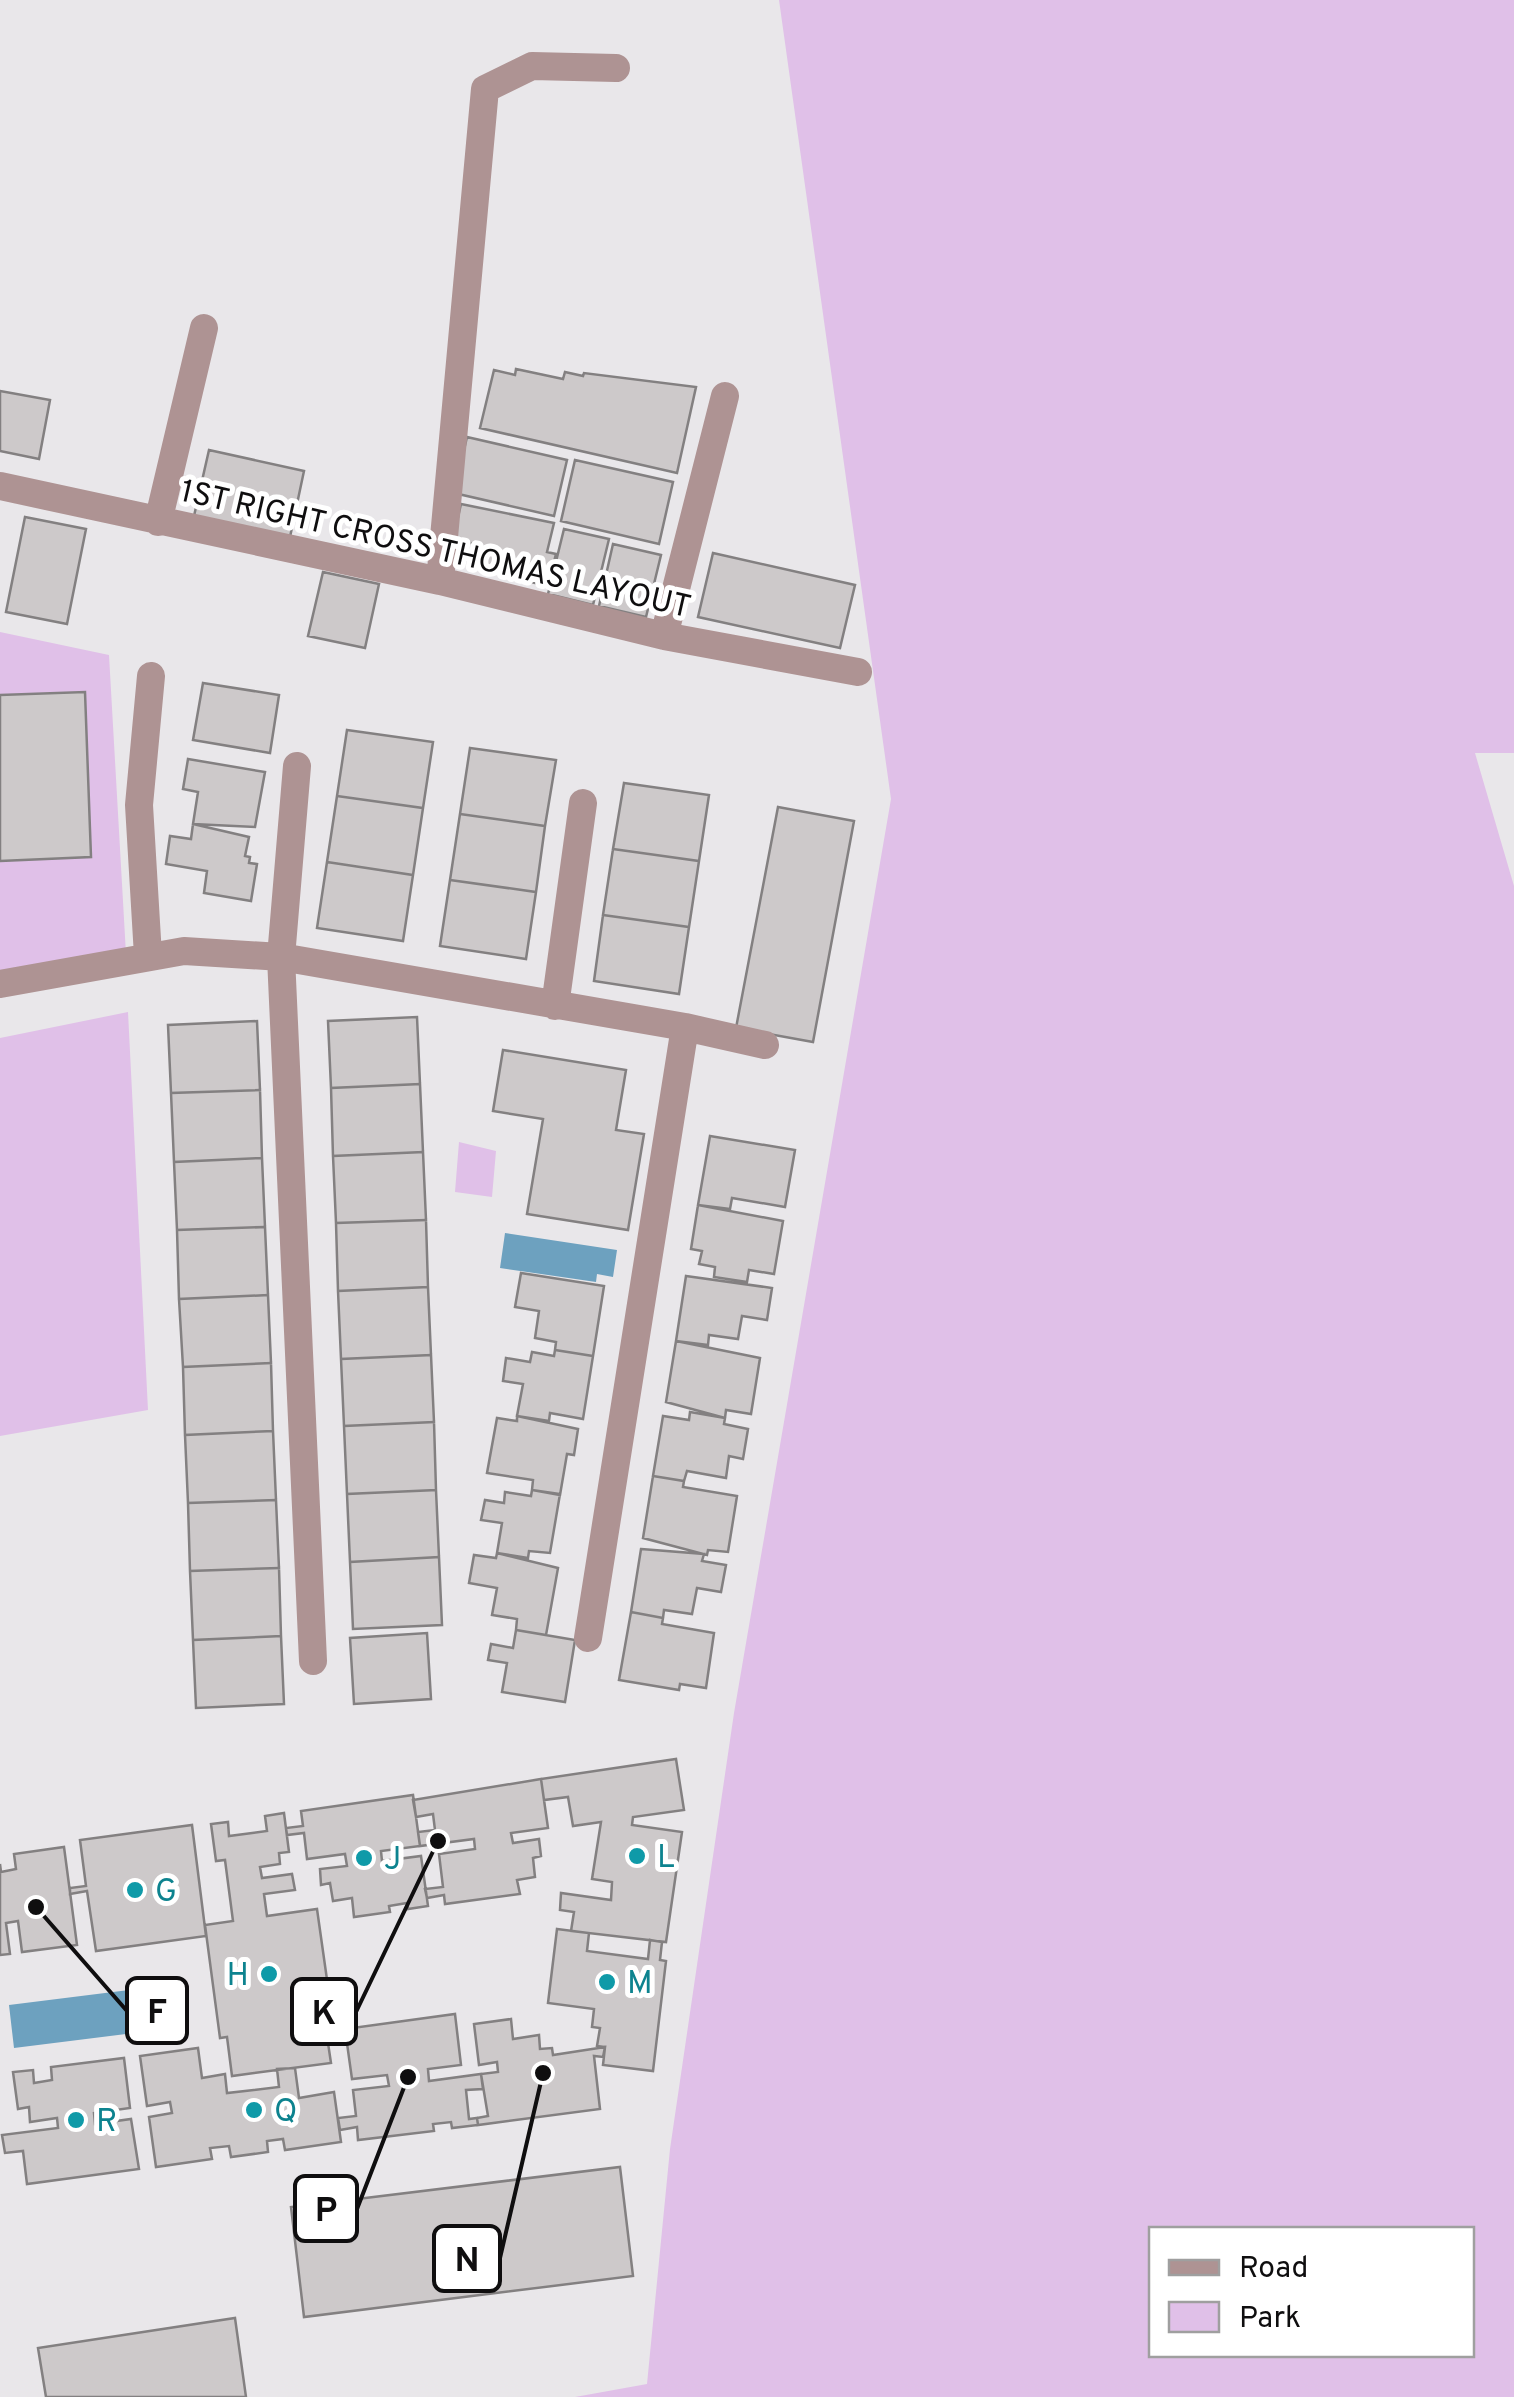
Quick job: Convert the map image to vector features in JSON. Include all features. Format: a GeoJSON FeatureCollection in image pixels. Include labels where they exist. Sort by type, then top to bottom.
{"type":"FeatureCollection","features":[{"type":"Feature","properties":{"kind":"street"},"geometry":{"type":"LineString","coordinates":[[440,581],[485,88],[532,66],[616,68]]}},
{"type":"Feature","properties":{"kind":"street"},"geometry":{"type":"LineString","coordinates":[[158,522],[204,328]]}},
{"type":"Feature","properties":{"kind":"street"},"geometry":{"type":"LineString","coordinates":[[664,636],[725,396]]}},
{"type":"Feature","properties":{"kind":"street","name":"1ST RIGHT CROSS THOMAS LAYOUT"},"geometry":{"type":"LineString","coordinates":[[0,486],[440,581],[664,636],[858,672]]}},
{"type":"Feature","properties":{"kind":"street"},"geometry":{"type":"LineString","coordinates":[[148,956],[139,806],[151,676]]}},
{"type":"Feature","properties":{"kind":"street"},"geometry":{"type":"LineString","coordinates":[[297,766],[281,957],[314,1661]]}},
{"type":"Feature","properties":{"kind":"street"},"geometry":{"type":"LineString","coordinates":[[554,1006],[584,803]]}},
{"type":"Feature","properties":{"kind":"street"},"geometry":{"type":"LineString","coordinates":[[0,984],[184,951],[281,957],[685,1026],[765,1045]]}},
{"type":"Feature","properties":{"kind":"street"},"geometry":{"type":"LineString","coordinates":[[588,1638],[685,1026]]}},
{"type":"Feature","properties":{"kind":"green space"},"geometry":{"type":"Polygon","coordinates":[[[779,0],[1514,0],[1514,753],[1475,753],[1514,886],[1514,2397],[575,2397],[647,2384],[670,2149],[734,1713],[891,799],[779,0]]]}},
{"type":"Feature","properties":{"kind":"green space"},"geometry":{"type":"Polygon","coordinates":[[[0,632],[109,655],[126,954],[0,977],[0,632]]]}},
{"type":"Feature","properties":{"kind":"green space"},"geometry":{"type":"Polygon","coordinates":[[[128,1012],[148,1410],[0,1436],[0,1038],[128,1012]]]}},
{"type":"Feature","properties":{"kind":"green space"},"geometry":{"type":"Polygon","coordinates":[[[459,1142],[496,1151],[492,1197],[455,1192],[459,1142]]]}},
{"type":"Feature","properties":{"kind":"water"},"geometry":{"type":"Polygon","coordinates":[[[505,1233],[617,1250],[613,1277],[597,1274],[596,1282],[500,1268],[505,1233]]]}},
{"type":"Feature","properties":{"kind":"water"},"geometry":{"type":"Polygon","coordinates":[[[129,1990],[134,2033],[14,2048],[9,2005],[129,1990]]]}},
{"type":"Feature","properties":{"kind":"building"},"geometry":{"type":"Polygon","coordinates":[[[516,369],[563,379],[565,372],[583,376],[584,373],[696,387],[677,473],[480,428],[494,370],[515,375],[516,369]]]}},
{"type":"Feature","properties":{"kind":"building"},"geometry":{"type":"Polygon","coordinates":[[[0,391],[50,400],[39,459],[0,451],[0,391]]]}},
{"type":"Feature","properties":{"kind":"building"},"geometry":{"type":"Polygon","coordinates":[[[467,437],[567,460],[554,516],[454,493],[467,437]]]}},
{"type":"Feature","properties":{"kind":"building"},"geometry":{"type":"Polygon","coordinates":[[[209,450],[304,471],[290,537],[194,516],[209,450]]]}},
{"type":"Feature","properties":{"kind":"building"},"geometry":{"type":"Polygon","coordinates":[[[575,460],[673,482],[659,544],[561,521],[575,460]]]}},
{"type":"Feature","properties":{"kind":"building"},"geometry":{"type":"Polygon","coordinates":[[[461,504],[554,523],[547,552],[556,554],[552,569],[538,566],[535,583],[506,576],[508,570],[471,562],[475,544],[453,539],[461,504]]]}},
{"type":"Feature","properties":{"kind":"building"},"geometry":{"type":"Polygon","coordinates":[[[25,517],[86,529],[67,624],[6,612],[25,517]]]}},
{"type":"Feature","properties":{"kind":"building"},"geometry":{"type":"Polygon","coordinates":[[[564,529],[609,539],[593,605],[548,594],[564,529]]]}},
{"type":"Feature","properties":{"kind":"building"},"geometry":{"type":"Polygon","coordinates":[[[613,544],[661,555],[646,617],[599,606],[613,544]]]}},
{"type":"Feature","properties":{"kind":"building"},"geometry":{"type":"Polygon","coordinates":[[[713,553],[855,585],[840,648],[698,617],[713,553]]]}},
{"type":"Feature","properties":{"kind":"building"},"geometry":{"type":"Polygon","coordinates":[[[323,572],[379,584],[365,648],[308,636],[323,572]]]}},
{"type":"Feature","properties":{"kind":"building"},"geometry":{"type":"Polygon","coordinates":[[[203,683],[279,695],[270,753],[193,740],[203,683]]]}},
{"type":"Feature","properties":{"kind":"building"},"geometry":{"type":"Polygon","coordinates":[[[85,692],[91,857],[0,861],[0,695],[85,692]]]}},
{"type":"Feature","properties":{"kind":"building"},"geometry":{"type":"Polygon","coordinates":[[[347,730],[433,742],[423,808],[337,796],[347,730]]]}},
{"type":"Feature","properties":{"kind":"building"},"geometry":{"type":"Polygon","coordinates":[[[470,748],[556,760],[545,826],[460,814],[470,748]]]}},
{"type":"Feature","properties":{"kind":"building"},"geometry":{"type":"Polygon","coordinates":[[[188,759],[265,772],[255,827],[193,824],[198,792],[183,789],[188,759]]]}},
{"type":"Feature","properties":{"kind":"building"},"geometry":{"type":"Polygon","coordinates":[[[624,783],[709,795],[699,861],[613,849],[624,783]]]}},
{"type":"Feature","properties":{"kind":"building"},"geometry":{"type":"Polygon","coordinates":[[[337,796],[423,808],[413,875],[327,862],[337,796]]]}},
{"type":"Feature","properties":{"kind":"building"},"geometry":{"type":"Polygon","coordinates":[[[778,807],[854,821],[813,1042],[736,1028],[778,807]]]}},
{"type":"Feature","properties":{"kind":"building"},"geometry":{"type":"Polygon","coordinates":[[[460,814],[545,826],[536,892],[450,880],[460,814]]]}},
{"type":"Feature","properties":{"kind":"building"},"geometry":{"type":"Polygon","coordinates":[[[193,824],[249,837],[245,856],[250,857],[249,863],[257,864],[251,901],[204,893],[207,871],[166,864],[170,836],[191,839],[193,824]]]}},
{"type":"Feature","properties":{"kind":"building"},"geometry":{"type":"Polygon","coordinates":[[[613,849],[699,861],[689,927],[603,915],[613,849]]]}},
{"type":"Feature","properties":{"kind":"building"},"geometry":{"type":"Polygon","coordinates":[[[327,862],[413,875],[403,941],[317,928],[327,862]]]}},
{"type":"Feature","properties":{"kind":"building"},"geometry":{"type":"Polygon","coordinates":[[[450,880],[536,892],[526,959],[440,946],[450,880]]]}},
{"type":"Feature","properties":{"kind":"building"},"geometry":{"type":"Polygon","coordinates":[[[603,915],[689,927],[679,994],[594,981],[603,915]]]}},
{"type":"Feature","properties":{"kind":"building"},"geometry":{"type":"Polygon","coordinates":[[[417,1017],[420,1084],[331,1088],[328,1021],[417,1017]]]}},
{"type":"Feature","properties":{"kind":"building"},"geometry":{"type":"Polygon","coordinates":[[[257,1021],[260,1090],[171,1093],[168,1025],[257,1021]]]}},
{"type":"Feature","properties":{"kind":"building"},"geometry":{"type":"Polygon","coordinates":[[[503,1050],[626,1070],[616,1130],[644,1134],[628,1230],[527,1214],[543,1119],[493,1111],[503,1050]]]}},
{"type":"Feature","properties":{"kind":"building"},"geometry":{"type":"Polygon","coordinates":[[[420,1084],[423,1152],[333,1156],[331,1088],[420,1084]]]}},
{"type":"Feature","properties":{"kind":"building"},"geometry":{"type":"Polygon","coordinates":[[[260,1090],[262,1158],[174,1162],[171,1093],[260,1090]]]}},
{"type":"Feature","properties":{"kind":"building"},"geometry":{"type":"Polygon","coordinates":[[[710,1136],[795,1150],[785,1207],[732,1198],[730,1209],[698,1205],[710,1136]]]}},
{"type":"Feature","properties":{"kind":"building"},"geometry":{"type":"Polygon","coordinates":[[[423,1152],[426,1220],[336,1223],[333,1156],[423,1152]]]}},
{"type":"Feature","properties":{"kind":"building"},"geometry":{"type":"Polygon","coordinates":[[[262,1158],[265,1227],[177,1230],[174,1162],[262,1158]]]}},
{"type":"Feature","properties":{"kind":"building"},"geometry":{"type":"Polygon","coordinates":[[[698,1205],[783,1221],[774,1274],[749,1270],[747,1282],[714,1277],[715,1267],[699,1264],[702,1251],[691,1249],[698,1205]]]}},
{"type":"Feature","properties":{"kind":"building"},"geometry":{"type":"Polygon","coordinates":[[[426,1220],[428,1287],[338,1291],[336,1223],[426,1220]]]}},
{"type":"Feature","properties":{"kind":"building"},"geometry":{"type":"Polygon","coordinates":[[[265,1227],[268,1295],[179,1299],[177,1230],[265,1227]]]}},
{"type":"Feature","properties":{"kind":"building"},"geometry":{"type":"Polygon","coordinates":[[[521,1273],[604,1286],[593,1356],[555,1350],[556,1342],[535,1338],[539,1311],[515,1307],[521,1273]]]}},
{"type":"Feature","properties":{"kind":"building"},"geometry":{"type":"Polygon","coordinates":[[[686,1276],[772,1288],[767,1320],[742,1316],[738,1339],[709,1335],[708,1345],[676,1341],[686,1276]]]}},
{"type":"Feature","properties":{"kind":"building"},"geometry":{"type":"Polygon","coordinates":[[[428,1287],[431,1355],[341,1359],[338,1291],[428,1287]]]}},
{"type":"Feature","properties":{"kind":"building"},"geometry":{"type":"Polygon","coordinates":[[[268,1295],[271,1363],[183,1367],[179,1299],[268,1295]]]}},
{"type":"Feature","properties":{"kind":"building"},"geometry":{"type":"Polygon","coordinates":[[[676,1341],[760,1358],[751,1414],[726,1410],[725,1418],[666,1402],[676,1341]]]}},
{"type":"Feature","properties":{"kind":"building"},"geometry":{"type":"Polygon","coordinates":[[[555,1350],[593,1356],[583,1419],[550,1413],[549,1421],[517,1416],[523,1384],[503,1381],[506,1358],[530,1362],[532,1352],[554,1356],[555,1350]]]}},
{"type":"Feature","properties":{"kind":"building"},"geometry":{"type":"Polygon","coordinates":[[[431,1355],[434,1422],[344,1426],[341,1359],[431,1355]]]}},
{"type":"Feature","properties":{"kind":"building"},"geometry":{"type":"Polygon","coordinates":[[[271,1363],[273,1431],[185,1435],[183,1367],[271,1363]]]}},
{"type":"Feature","properties":{"kind":"building"},"geometry":{"type":"Polygon","coordinates":[[[690,1412],[725,1418],[724,1424],[748,1429],[743,1459],[729,1456],[726,1478],[687,1471],[684,1481],[653,1476],[663,1416],[689,1420],[690,1412]]]}},
{"type":"Feature","properties":{"kind":"building"},"geometry":{"type":"Polygon","coordinates":[[[517,1416],[578,1429],[574,1455],[567,1454],[560,1495],[532,1490],[533,1480],[487,1473],[497,1418],[517,1421],[517,1416]]]}},
{"type":"Feature","properties":{"kind":"building"},"geometry":{"type":"Polygon","coordinates":[[[434,1422],[436,1490],[347,1494],[344,1426],[434,1422]]]}},
{"type":"Feature","properties":{"kind":"building"},"geometry":{"type":"Polygon","coordinates":[[[273,1431],[276,1500],[188,1503],[185,1435],[273,1431]]]}},
{"type":"Feature","properties":{"kind":"building"},"geometry":{"type":"Polygon","coordinates":[[[653,1476],[684,1481],[683,1487],[737,1496],[728,1552],[708,1550],[707,1555],[643,1538],[653,1476]]]}},
{"type":"Feature","properties":{"kind":"building"},"geometry":{"type":"Polygon","coordinates":[[[436,1490],[439,1557],[350,1562],[347,1494],[436,1490]]]}},
{"type":"Feature","properties":{"kind":"building"},"geometry":{"type":"Polygon","coordinates":[[[532,1490],[560,1494],[550,1553],[529,1551],[528,1558],[497,1553],[502,1523],[481,1520],[485,1500],[504,1503],[505,1492],[531,1496],[532,1490]]]}},
{"type":"Feature","properties":{"kind":"building"},"geometry":{"type":"Polygon","coordinates":[[[276,1500],[279,1568],[190,1571],[188,1503],[276,1500]]]}},
{"type":"Feature","properties":{"kind":"building"},"geometry":{"type":"Polygon","coordinates":[[[641,1549],[704,1554],[702,1561],[726,1565],[721,1592],[697,1588],[692,1614],[664,1610],[663,1618],[631,1612],[641,1549]]]}},
{"type":"Feature","properties":{"kind":"building"},"geometry":{"type":"Polygon","coordinates":[[[497,1553],[558,1568],[546,1635],[516,1630],[517,1619],[492,1615],[497,1588],[469,1583],[474,1555],[496,1558],[497,1553]]]}},
{"type":"Feature","properties":{"kind":"building"},"geometry":{"type":"Polygon","coordinates":[[[439,1557],[442,1625],[353,1629],[350,1562],[439,1557]]]}},
{"type":"Feature","properties":{"kind":"building"},"geometry":{"type":"Polygon","coordinates":[[[279,1568],[281,1636],[193,1640],[190,1571],[279,1568]]]}},
{"type":"Feature","properties":{"kind":"building"},"geometry":{"type":"Polygon","coordinates":[[[631,1612],[663,1618],[662,1624],[714,1633],[706,1688],[680,1684],[679,1690],[619,1680],[631,1612]]]}},
{"type":"Feature","properties":{"kind":"building"},"geometry":{"type":"Polygon","coordinates":[[[516,1630],[575,1640],[565,1702],[502,1692],[507,1663],[488,1660],[491,1644],[513,1648],[516,1630]]]}},
{"type":"Feature","properties":{"kind":"building"},"geometry":{"type":"Polygon","coordinates":[[[427,1633],[431,1699],[354,1704],[350,1638],[427,1633]]]}},
{"type":"Feature","properties":{"kind":"building"},"geometry":{"type":"Polygon","coordinates":[[[281,1636],[284,1704],[196,1708],[193,1640],[281,1636]]]}},
{"type":"Feature","properties":{"kind":"building","name":"L"},"geometry":{"type":"Polygon","coordinates":[[[676,1759],[684,1810],[633,1817],[632,1825],[682,1832],[666,1942],[571,1931],[574,1912],[560,1910],[561,1893],[611,1900],[612,1882],[592,1879],[601,1822],[573,1826],[568,1797],[544,1800],[541,1779],[676,1759]]]}},
{"type":"Feature","properties":{"kind":"building"},"geometry":{"type":"Polygon","coordinates":[[[541,1779],[548,1828],[511,1833],[513,1843],[539,1839],[541,1856],[533,1858],[535,1877],[517,1880],[520,1894],[445,1904],[444,1895],[427,1898],[425,1889],[443,1887],[439,1854],[475,1849],[474,1839],[420,1846],[418,1832],[435,1830],[433,1814],[416,1817],[413,1800],[541,1779]]]}},
{"type":"Feature","properties":{"kind":"building","name":"J"},"geometry":{"type":"Polygon","coordinates":[[[413,1795],[420,1846],[381,1851],[382,1861],[421,1856],[428,1906],[408,1909],[407,1903],[389,1906],[390,1912],[354,1917],[352,1898],[333,1901],[330,1883],[321,1885],[320,1869],[347,1866],[345,1854],[307,1859],[304,1833],[287,1835],[286,1828],[303,1826],[301,1811],[413,1795]]]}},
{"type":"Feature","properties":{"kind":"building","name":"H"},"geometry":{"type":"Polygon","coordinates":[[[284,1813],[289,1852],[279,1853],[280,1864],[260,1867],[262,1878],[292,1874],[295,1890],[264,1894],[267,1916],[317,1909],[333,2022],[325,2023],[331,2063],[232,2076],[227,2037],[220,2038],[205,1925],[233,1921],[225,1860],[216,1861],[211,1824],[228,1822],[229,1836],[267,1831],[265,1816],[284,1813]]]}},
{"type":"Feature","properties":{"kind":"building","name":"G"},"geometry":{"type":"Polygon","coordinates":[[[192,1825],[206,1936],[96,1951],[87,1891],[70,1894],[70,1888],[86,1886],[80,1840],[192,1825]]]}},
{"type":"Feature","properties":{"kind":"building"},"geometry":{"type":"Polygon","coordinates":[[[64,1847],[77,1945],[22,1952],[18,1921],[6,1923],[10,1954],[0,1955],[0,1864],[1,1872],[16,1869],[14,1854],[64,1847]]]}},
{"type":"Feature","properties":{"kind":"building","name":"M"},"geometry":{"type":"Polygon","coordinates":[[[557,1929],[589,1933],[587,1951],[648,1959],[650,1940],[662,1942],[660,1960],[666,1961],[653,2071],[603,2065],[605,2047],[597,2046],[600,2028],[592,2027],[594,2009],[548,2003],[557,1929]]]}},
{"type":"Feature","properties":{"kind":"building"},"geometry":{"type":"Polygon","coordinates":[[[455,2014],[461,2065],[428,2069],[429,2081],[481,2074],[483,2089],[466,2090],[469,2119],[477,2118],[478,2125],[452,2128],[451,2122],[433,2124],[434,2131],[358,2140],[357,2127],[340,2130],[338,2118],[356,2116],[353,2090],[389,2086],[387,2075],[352,2079],[345,2029],[455,2014]]]}},
{"type":"Feature","properties":{"kind":"building"},"geometry":{"type":"Polygon","coordinates":[[[511,2019],[513,2039],[539,2035],[540,2049],[552,2048],[553,2055],[605,2047],[603,2057],[594,2056],[600,2109],[478,2125],[477,2118],[488,2116],[481,2074],[498,2072],[497,2062],[479,2065],[474,2024],[511,2019]]]}},
{"type":"Feature","properties":{"kind":"building","name":"Q"},"geometry":{"type":"Polygon","coordinates":[[[198,2048],[202,2078],[225,2074],[227,2093],[279,2087],[277,2069],[295,2068],[299,2098],[334,2092],[341,2142],[285,2150],[283,2139],[267,2141],[268,2152],[231,2157],[229,2146],[210,2148],[212,2159],[156,2167],[149,2117],[172,2113],[170,2102],[147,2106],[140,2056],[198,2048]]]}},
{"type":"Feature","properties":{"kind":"building","name":"R"},"geometry":{"type":"Polygon","coordinates":[[[124,2058],[130,2108],[94,2113],[95,2124],[131,2119],[139,2169],[27,2184],[23,2151],[5,2153],[2,2135],[58,2128],[57,2118],[30,2122],[29,2107],[18,2109],[13,2072],[33,2070],[34,2083],[52,2080],[51,2067],[124,2058]]]}},
{"type":"Feature","properties":{"kind":"building"},"geometry":{"type":"Polygon","coordinates":[[[620,2167],[633,2276],[304,2317],[291,2207],[620,2167]]]}},
{"type":"Feature","properties":{"kind":"building"},"geometry":{"type":"Polygon","coordinates":[[[235,2318],[246,2397],[46,2397],[38,2348],[235,2318]]]}},
{"type":"Feature","properties":{"kind":"place","name":"K"},"geometry":{"type":"Point","coordinates":[438,1841]}},
{"type":"Feature","properties":{"kind":"place","name":"L"},"geometry":{"type":"Point","coordinates":[637,1856]}},
{"type":"Feature","properties":{"kind":"place","name":"J"},"geometry":{"type":"Point","coordinates":[364,1858]}},
{"type":"Feature","properties":{"kind":"place","name":"G"},"geometry":{"type":"Point","coordinates":[135,1890]}},
{"type":"Feature","properties":{"kind":"place","name":"F"},"geometry":{"type":"Point","coordinates":[36,1907]}},
{"type":"Feature","properties":{"kind":"place","name":"H"},"geometry":{"type":"Point","coordinates":[269,1974]}},
{"type":"Feature","properties":{"kind":"place","name":"M"},"geometry":{"type":"Point","coordinates":[607,1982]}},
{"type":"Feature","properties":{"kind":"place","name":"N"},"geometry":{"type":"Point","coordinates":[543,2073]}},
{"type":"Feature","properties":{"kind":"place","name":"P"},"geometry":{"type":"Point","coordinates":[408,2077]}},
{"type":"Feature","properties":{"kind":"place","name":"Q"},"geometry":{"type":"Point","coordinates":[254,2110]}},
{"type":"Feature","properties":{"kind":"place","name":"R"},"geometry":{"type":"Point","coordinates":[76,2120]}}]}
